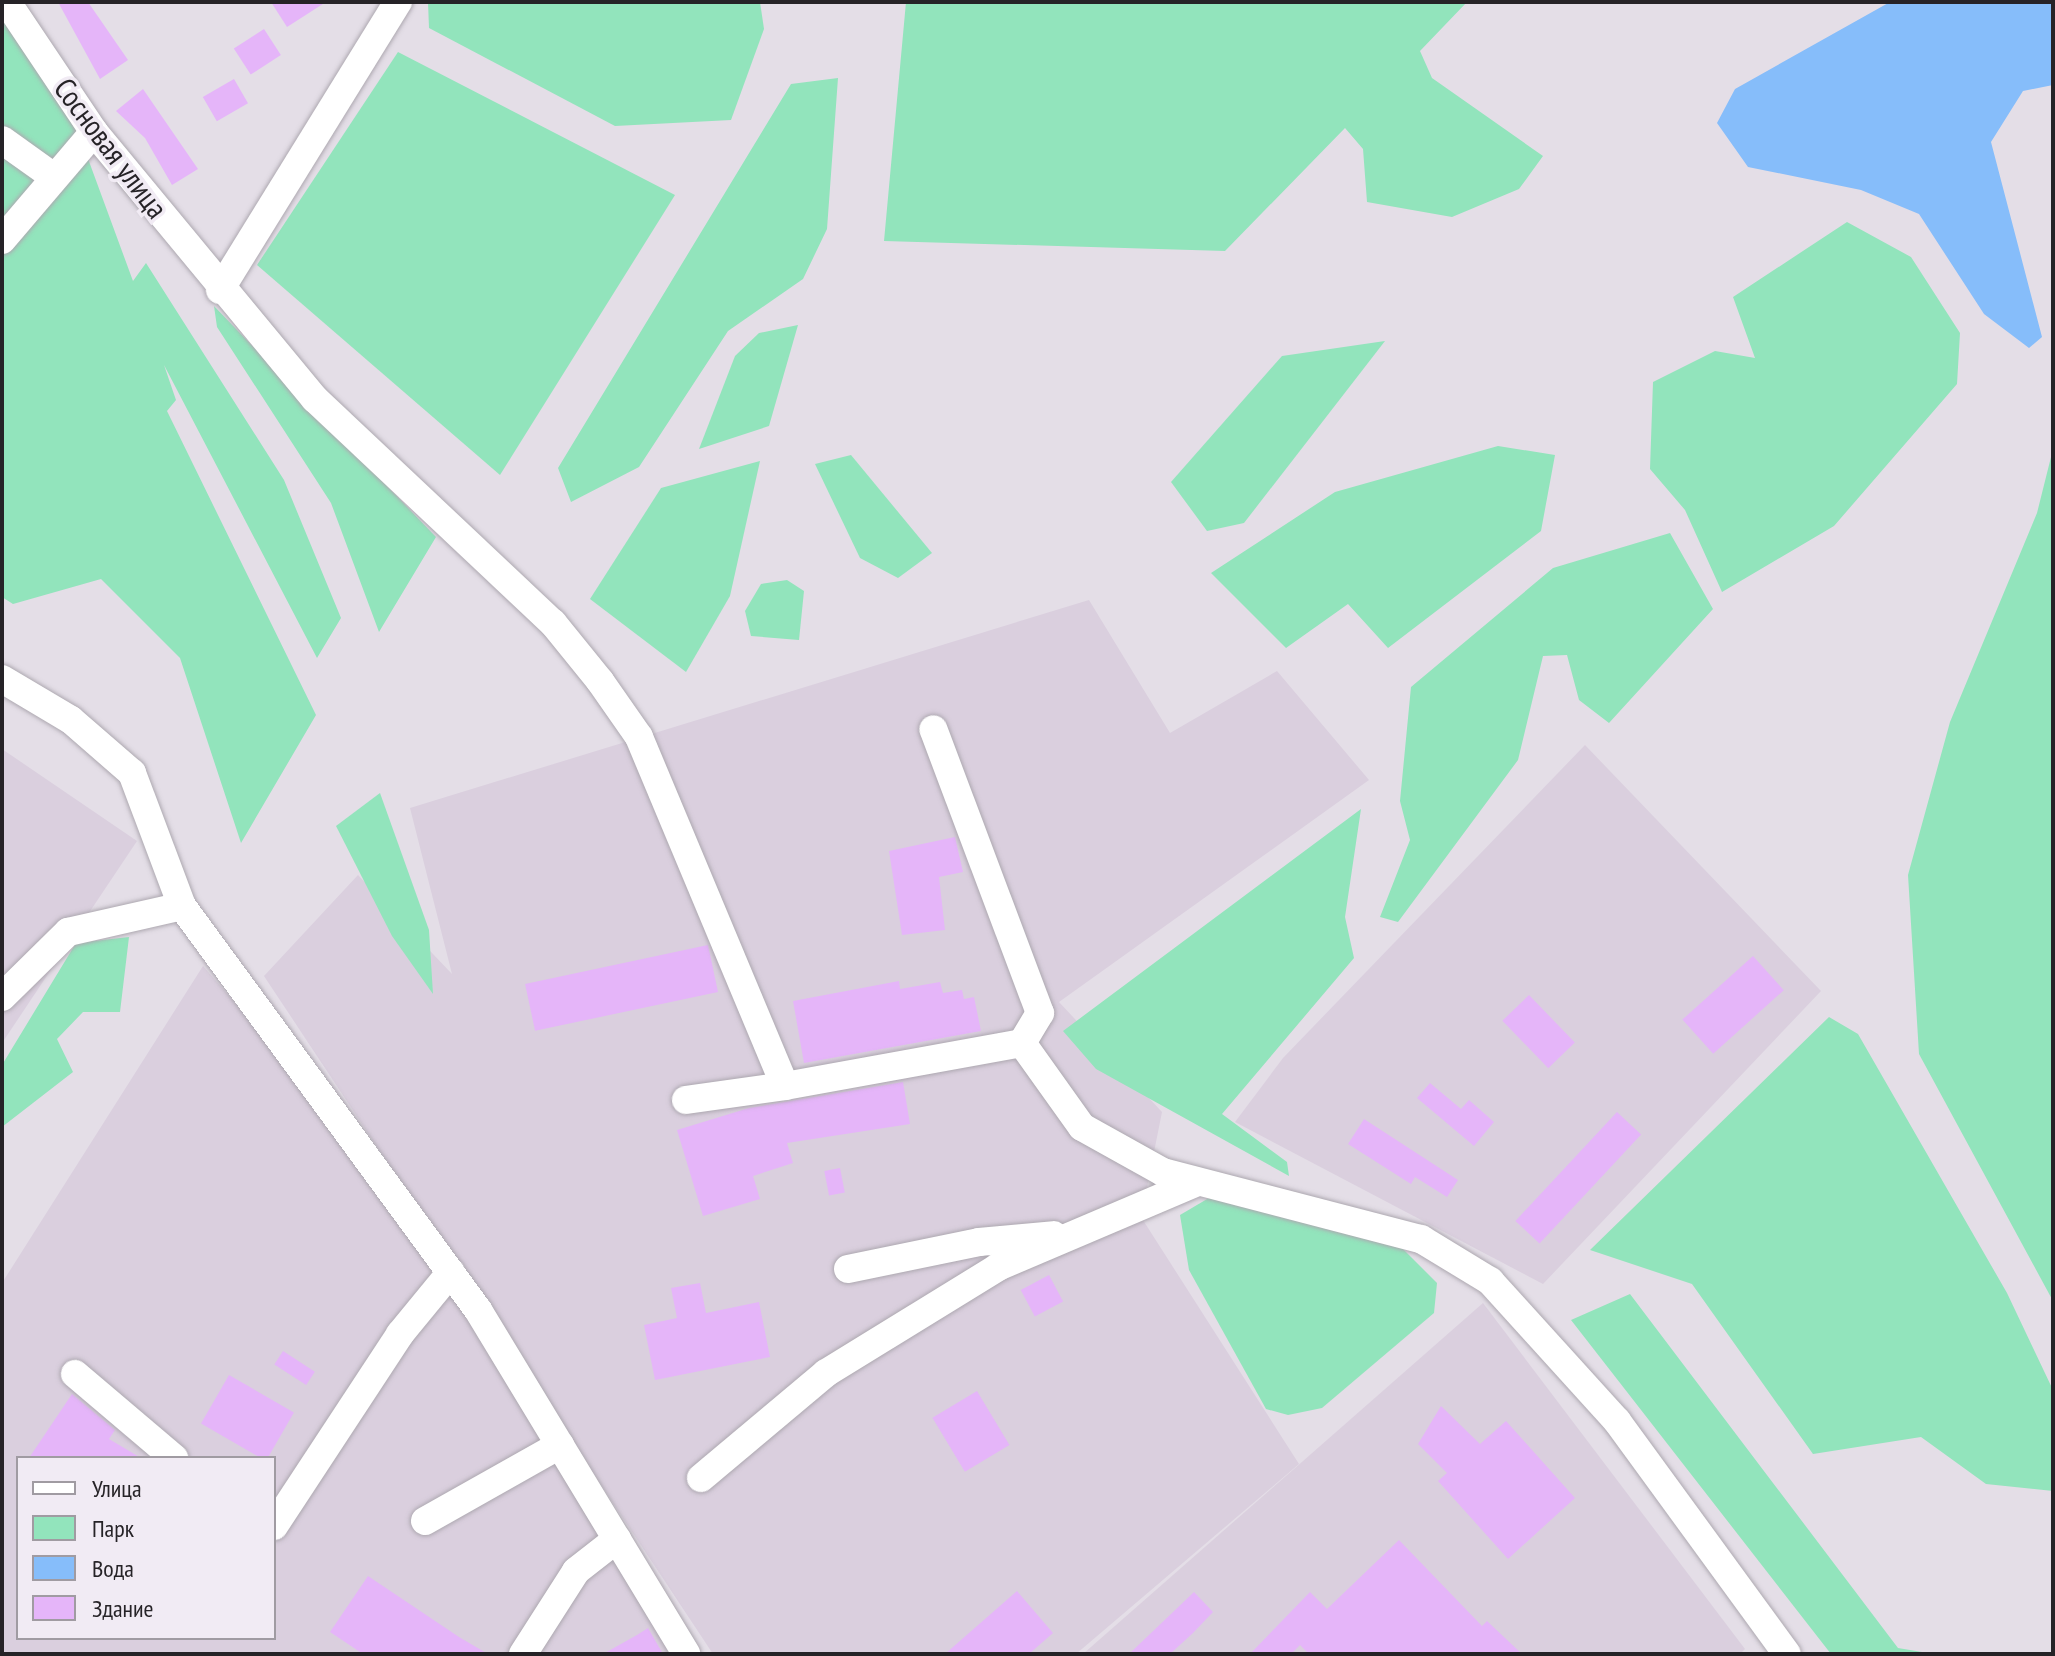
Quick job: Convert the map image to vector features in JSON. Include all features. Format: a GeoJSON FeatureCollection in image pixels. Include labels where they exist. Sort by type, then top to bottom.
{"type":"FeatureCollection","features":[{"type":"Feature","properties":{"kind":"street","name":"Сосновая улица"},"geometry":{"type":"LineString","coordinates":[[7,2],[94,132],[220,290],[315,399],[553,623],[600,681],[639,737],[785,1086]]}},
{"type":"Feature","properties":{"kind":"street"},"geometry":{"type":"LineString","coordinates":[[220,290],[398,2]]}},
{"type":"Feature","properties":{"kind":"street"},"geometry":{"type":"LineString","coordinates":[[2,240],[51,175],[94,132]]}},
{"type":"Feature","properties":{"kind":"street"},"geometry":{"type":"LineString","coordinates":[[2,140],[51,175]]}},
{"type":"Feature","properties":{"kind":"street"},"geometry":{"type":"LineString","coordinates":[[2,679],[71,720],[132,773],[182,906],[451,1272],[686,1654]]}},
{"type":"Feature","properties":{"kind":"street"},"geometry":{"type":"LineString","coordinates":[[686,1100],[785,1086],[1022,1043],[1040,1013],[933,729]]}},
{"type":"Feature","properties":{"kind":"street"},"geometry":{"type":"LineString","coordinates":[[2,997],[68,932],[182,906]]}},
{"type":"Feature","properties":{"kind":"street"},"geometry":{"type":"LineString","coordinates":[[1022,1043],[1082,1127],[1197,1182],[1421,1239],[1490,1281],[1617,1421],[1787,1654]]}},
{"type":"Feature","properties":{"kind":"street"},"geometry":{"type":"LineString","coordinates":[[701,1478],[826,1373],[998,1267],[1091,1232],[1197,1182]]}},
{"type":"Feature","properties":{"kind":"street"},"geometry":{"type":"LineString","coordinates":[[848,1269],[979,1242],[1091,1232]]}},
{"type":"Feature","properties":{"kind":"street"},"geometry":{"type":"LineString","coordinates":[[276,1523],[400,1334],[451,1272]]}},
{"type":"Feature","properties":{"kind":"street"},"geometry":{"type":"LineString","coordinates":[[75,1374],[172,1456]]}},
{"type":"Feature","properties":{"kind":"street"},"geometry":{"type":"LineString","coordinates":[[425,1521],[560,1445]]}},
{"type":"Feature","properties":{"kind":"street"},"geometry":{"type":"LineString","coordinates":[[523,1654],[576,1571],[617,1539]]}},
{"type":"Feature","properties":{"kind":"shaded area"},"geometry":{"type":"Polygon","coordinates":[[[1089,600],[1170,733],[1277,671],[1369,780],[1059,1002],[1162,1112],[1141,1217],[1299,1464],[1076,1654],[713,1654],[264,976],[358,875],[452,974],[410,808],[1089,600]]]}},
{"type":"Feature","properties":{"kind":"shaded area"},"geometry":{"type":"Polygon","coordinates":[[[1585,745],[1821,991],[1543,1284],[1235,1122],[1283,1058],[1585,745]]]}},
{"type":"Feature","properties":{"kind":"shaded area"},"geometry":{"type":"Polygon","coordinates":[[[2,749],[137,841],[2,1043],[2,749]]]}},
{"type":"Feature","properties":{"kind":"shaded area"},"geometry":{"type":"Polygon","coordinates":[[[203,966],[273,1047],[462,1299],[678,1654],[2,1654],[2,1283],[203,966]]]}},
{"type":"Feature","properties":{"kind":"shaded area"},"geometry":{"type":"Polygon","coordinates":[[[1483,1303],[1745,1649],[1740,1654],[1083,1654],[1483,1303]]]}},
{"type":"Feature","properties":{"kind":"green space"},"geometry":{"type":"Polygon","coordinates":[[[428,2],[760,2],[764,29],[731,120],[615,126],[429,28],[428,2]]]}},
{"type":"Feature","properties":{"kind":"green space"},"geometry":{"type":"Polygon","coordinates":[[[906,2],[1467,2],[1420,51],[1432,78],[1543,156],[1519,189],[1452,217],[1367,202],[1363,149],[1345,128],[1225,251],[884,241],[906,2]]]}},
{"type":"Feature","properties":{"kind":"green space"},"geometry":{"type":"Polygon","coordinates":[[[2,9],[69,107],[133,281],[146,263],[284,480],[341,618],[317,658],[164,365],[176,400],[167,411],[316,715],[241,843],[180,658],[101,579],[13,604],[2,597],[2,9]]]}},
{"type":"Feature","properties":{"kind":"green space"},"geometry":{"type":"Polygon","coordinates":[[[398,52],[675,195],[500,475],[257,265],[398,52]]]}},
{"type":"Feature","properties":{"kind":"green space"},"geometry":{"type":"Polygon","coordinates":[[[838,78],[827,229],[803,279],[728,331],[639,467],[571,502],[558,468],[791,84],[838,78]]]}},
{"type":"Feature","properties":{"kind":"green space"},"geometry":{"type":"Polygon","coordinates":[[[1847,222],[1911,257],[1960,333],[1957,384],[1834,526],[1722,592],[1685,510],[1650,469],[1653,382],[1715,351],[1755,358],[1733,297],[1847,222]]]}},
{"type":"Feature","properties":{"kind":"green space"},"geometry":{"type":"Polygon","coordinates":[[[214,306],[436,537],[379,632],[331,503],[217,327],[214,306]]]}},
{"type":"Feature","properties":{"kind":"green space"},"geometry":{"type":"Polygon","coordinates":[[[798,325],[769,426],[699,449],[735,356],[759,333],[798,325]]]}},
{"type":"Feature","properties":{"kind":"green space"},"geometry":{"type":"Polygon","coordinates":[[[1385,341],[1244,523],[1207,531],[1171,482],[1282,356],[1385,341]]]}},
{"type":"Feature","properties":{"kind":"green space"},"geometry":{"type":"Polygon","coordinates":[[[1498,446],[1555,455],[1541,531],[1388,648],[1348,604],[1286,648],[1211,573],[1335,492],[1498,446]]]}},
{"type":"Feature","properties":{"kind":"green space"},"geometry":{"type":"Polygon","coordinates":[[[2053,449],[2053,1301],[1919,1054],[1908,875],[1950,722],[2037,513],[2053,449]]]}},
{"type":"Feature","properties":{"kind":"green space"},"geometry":{"type":"Polygon","coordinates":[[[851,455],[932,553],[898,578],[860,558],[815,464],[851,455]]]}},
{"type":"Feature","properties":{"kind":"green space"},"geometry":{"type":"Polygon","coordinates":[[[760,461],[730,596],[686,672],[590,599],[661,488],[760,461]]]}},
{"type":"Feature","properties":{"kind":"green space"},"geometry":{"type":"Polygon","coordinates":[[[1670,533],[1713,609],[1609,723],[1579,700],[1567,655],[1543,656],[1518,760],[1398,922],[1380,917],[1410,840],[1400,801],[1411,687],[1553,568],[1670,533]]]}},
{"type":"Feature","properties":{"kind":"green space"},"geometry":{"type":"Polygon","coordinates":[[[787,580],[804,591],[799,640],[751,636],[745,611],[761,584],[787,580]]]}},
{"type":"Feature","properties":{"kind":"green space"},"geometry":{"type":"Polygon","coordinates":[[[380,793],[429,930],[433,994],[392,936],[336,826],[380,793]]]}},
{"type":"Feature","properties":{"kind":"green space"},"geometry":{"type":"Polygon","coordinates":[[[1361,809],[1345,917],[1354,958],[1222,1114],[1287,1162],[1289,1176],[1096,1069],[1063,1031],[1361,809]]]}},
{"type":"Feature","properties":{"kind":"green space"},"geometry":{"type":"Polygon","coordinates":[[[129,937],[120,1012],[83,1012],[57,1039],[73,1072],[2,1127],[2,1065],[76,943],[129,937]]]}},
{"type":"Feature","properties":{"kind":"green space"},"geometry":{"type":"Polygon","coordinates":[[[1829,1017],[1858,1034],[2007,1293],[2053,1390],[2053,1491],[1986,1484],[1921,1437],[1813,1454],[1692,1284],[1590,1250],[1829,1017]]]}},
{"type":"Feature","properties":{"kind":"green space"},"geometry":{"type":"Polygon","coordinates":[[[1219,1192],[1386,1232],[1437,1283],[1434,1313],[1322,1408],[1288,1415],[1266,1409],[1189,1270],[1180,1215],[1219,1192]]]}},
{"type":"Feature","properties":{"kind":"green space"},"geometry":{"type":"Polygon","coordinates":[[[1630,1294],[1898,1648],[1934,1654],[1831,1654],[1571,1320],[1630,1294]]]}},
{"type":"Feature","properties":{"kind":"water"},"geometry":{"type":"Polygon","coordinates":[[[1890,2],[2053,2],[2053,85],[2023,91],[1991,142],[2042,337],[2029,348],[1984,314],[1919,214],[1861,190],[1748,167],[1717,123],[1735,89],[1890,2]]]}},
{"type":"Feature","properties":{"kind":"building"},"geometry":{"type":"Polygon","coordinates":[[[58,2],[88,2],[128,60],[100,79],[58,2]]]}},
{"type":"Feature","properties":{"kind":"building"},"geometry":{"type":"Polygon","coordinates":[[[271,2],[326,2],[287,27],[271,2]]]}},
{"type":"Feature","properties":{"kind":"building"},"geometry":{"type":"Polygon","coordinates":[[[264,29],[281,55],[251,75],[234,49],[264,29]]]}},
{"type":"Feature","properties":{"kind":"building"},"geometry":{"type":"Polygon","coordinates":[[[234,79],[248,103],[217,121],[203,97],[234,79]]]}},
{"type":"Feature","properties":{"kind":"building"},"geometry":{"type":"Polygon","coordinates":[[[143,89],[198,169],[172,185],[145,138],[116,111],[143,89]]]}},
{"type":"Feature","properties":{"kind":"building"},"geometry":{"type":"Polygon","coordinates":[[[955,837],[963,872],[939,877],[945,930],[902,935],[889,851],[955,837]]]}},
{"type":"Feature","properties":{"kind":"building"},"geometry":{"type":"Polygon","coordinates":[[[708,945],[718,992],[535,1031],[525,984],[708,945]]]}},
{"type":"Feature","properties":{"kind":"building"},"geometry":{"type":"Polygon","coordinates":[[[1753,956],[1784,990],[1713,1054],[1682,1020],[1753,956]]]}},
{"type":"Feature","properties":{"kind":"building"},"geometry":{"type":"Polygon","coordinates":[[[899,981],[900,989],[940,982],[943,993],[962,990],[964,999],[974,997],[981,1031],[804,1063],[793,1001],[899,981]]]}},
{"type":"Feature","properties":{"kind":"building"},"geometry":{"type":"Polygon","coordinates":[[[1529,995],[1575,1042],[1548,1068],[1502,1021],[1529,995]]]}},
{"type":"Feature","properties":{"kind":"building"},"geometry":{"type":"Polygon","coordinates":[[[903,1082],[910,1124],[787,1143],[793,1163],[753,1176],[760,1199],[703,1216],[677,1130],[749,1108],[903,1082]]]}},
{"type":"Feature","properties":{"kind":"building"},"geometry":{"type":"Polygon","coordinates":[[[1430,1083],[1461,1109],[1469,1100],[1494,1122],[1474,1146],[1417,1098],[1430,1083]]]}},
{"type":"Feature","properties":{"kind":"building"},"geometry":{"type":"Polygon","coordinates":[[[1617,1112],[1641,1135],[1540,1243],[1515,1221],[1617,1112]]]}},
{"type":"Feature","properties":{"kind":"building"},"geometry":{"type":"Polygon","coordinates":[[[1364,1119],[1458,1180],[1447,1197],[1415,1177],[1411,1184],[1348,1144],[1364,1119]]]}},
{"type":"Feature","properties":{"kind":"building"},"geometry":{"type":"Polygon","coordinates":[[[840,1168],[845,1193],[829,1196],[824,1171],[840,1168]]]}},
{"type":"Feature","properties":{"kind":"building"},"geometry":{"type":"Polygon","coordinates":[[[1049,1275],[1063,1301],[1035,1317],[1021,1290],[1049,1275]]]}},
{"type":"Feature","properties":{"kind":"building"},"geometry":{"type":"Polygon","coordinates":[[[700,1283],[706,1313],[759,1302],[770,1357],[655,1380],[644,1325],[677,1318],[671,1288],[700,1283]]]}},
{"type":"Feature","properties":{"kind":"building"},"geometry":{"type":"Polygon","coordinates":[[[283,1351],[315,1372],[306,1385],[274,1364],[283,1351]]]}},
{"type":"Feature","properties":{"kind":"building"},"geometry":{"type":"Polygon","coordinates":[[[229,1375],[294,1412],[269,1456],[257,1456],[201,1423],[229,1375]]]}},
{"type":"Feature","properties":{"kind":"building"},"geometry":{"type":"Polygon","coordinates":[[[977,1391],[1009,1445],[965,1472],[932,1418],[977,1391]]]}},
{"type":"Feature","properties":{"kind":"building"},"geometry":{"type":"Polygon","coordinates":[[[72,1394],[115,1430],[109,1439],[138,1456],[30,1456],[72,1394]]]}},
{"type":"Feature","properties":{"kind":"building"},"geometry":{"type":"Polygon","coordinates":[[[1441,1406],[1480,1444],[1506,1421],[1575,1498],[1508,1559],[1438,1481],[1447,1473],[1418,1444],[1441,1406]]]}},
{"type":"Feature","properties":{"kind":"building"},"geometry":{"type":"Polygon","coordinates":[[[1399,1540],[1482,1626],[1487,1621],[1522,1654],[1309,1654],[1300,1645],[1291,1654],[1250,1654],[1310,1592],[1327,1609],[1399,1540]]]}},
{"type":"Feature","properties":{"kind":"building"},"geometry":{"type":"Polygon","coordinates":[[[368,1576],[488,1654],[363,1654],[330,1632],[368,1576]]]}},
{"type":"Feature","properties":{"kind":"building"},"geometry":{"type":"Polygon","coordinates":[[[1017,1591],[1053,1633],[1029,1654],[945,1654],[1017,1591]]]}},
{"type":"Feature","properties":{"kind":"building"},"geometry":{"type":"Polygon","coordinates":[[[1194,1592],[1213,1612],[1193,1633],[1170,1654],[1129,1654],[1194,1592]]]}},
{"type":"Feature","properties":{"kind":"building"},"geometry":{"type":"Polygon","coordinates":[[[648,1628],[663,1654],[603,1654],[637,1635],[648,1628]]]}}]}
